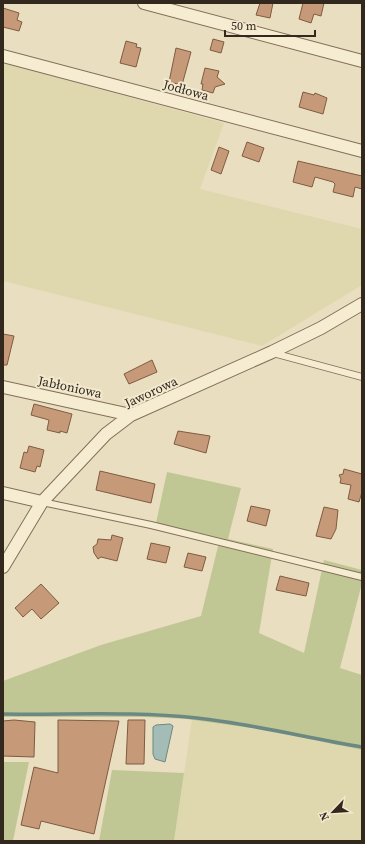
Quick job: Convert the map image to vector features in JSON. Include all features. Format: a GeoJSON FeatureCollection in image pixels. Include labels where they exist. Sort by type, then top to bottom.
{"type":"FeatureCollection","features":[{"type":"Feature","properties":{"kind":"street"},"geometry":{"type":"LineString","coordinates":[[144,3],[362,61]]}},
{"type":"Feature","properties":{"kind":"street","name":"Jodłowa"},"geometry":{"type":"LineString","coordinates":[[3,56],[362,151]]}},
{"type":"Feature","properties":{"kind":"street","name":"Jaworowa"},"geometry":{"type":"LineString","coordinates":[[3,567],[42,502],[106,434],[131,415],[272,352],[321,328],[362,304]]}},
{"type":"Feature","properties":{"kind":"street","name":"Jabłoniowa"},"geometry":{"type":"LineString","coordinates":[[3,387],[131,415]]}},
{"type":"Feature","properties":{"kind":"street"},"geometry":{"type":"LineString","coordinates":[[3,492],[42,502]]}},
{"type":"Feature","properties":{"kind":"lane"},"geometry":{"type":"LineString","coordinates":[[272,352],[362,377]]}},
{"type":"Feature","properties":{"kind":"lane"},"geometry":{"type":"LineString","coordinates":[[42,502],[152,525],[362,577]]}},
{"type":"Feature","properties":{"kind":"shaded area"},"geometry":{"type":"Polygon","coordinates":[[[4,63],[224,123],[200,189],[362,229],[362,285],[262,346],[3,281],[4,63]]]}},
{"type":"Feature","properties":{"kind":"shaded area"},"geometry":{"type":"Polygon","coordinates":[[[192,719],[265,730],[362,750],[362,841],[174,841],[192,719]]]}},
{"type":"Feature","properties":{"kind":"green space"},"geometry":{"type":"Polygon","coordinates":[[[167,472],[241,488],[228,539],[273,549],[259,633],[304,653],[324,560],[362,570],[362,583],[340,668],[362,675],[362,750],[265,730],[186,719],[146,717],[3,717],[3,681],[101,645],[201,616],[220,538],[156,523],[167,472]]]}},
{"type":"Feature","properties":{"kind":"green space"},"geometry":{"type":"Polygon","coordinates":[[[3,762],[29,762],[13,841],[3,841],[3,762]]]}},
{"type":"Feature","properties":{"kind":"green space"},"geometry":{"type":"Polygon","coordinates":[[[112,770],[184,773],[174,841],[99,841],[112,770]]]}},
{"type":"Feature","properties":{"kind":"water"},"geometry":{"type":"Polygon","coordinates":[[[170,724],[173,726],[165,762],[155,759],[153,754],[153,727],[156,725],[170,724]]]}},
{"type":"Feature","properties":{"kind":"building"},"geometry":{"type":"Polygon","coordinates":[[[260,3],[273,3],[270,18],[256,15],[260,3]]]}},
{"type":"Feature","properties":{"kind":"building"},"geometry":{"type":"Polygon","coordinates":[[[303,3],[324,3],[321,16],[314,14],[311,23],[299,19],[303,3]]]}},
{"type":"Feature","properties":{"kind":"building"},"geometry":{"type":"Polygon","coordinates":[[[3,8],[19,13],[17,20],[22,22],[19,31],[3,27],[3,8]]]}},
{"type":"Feature","properties":{"kind":"building"},"geometry":{"type":"Polygon","coordinates":[[[213,39],[224,42],[221,53],[210,50],[213,39]]]}},
{"type":"Feature","properties":{"kind":"building"},"geometry":{"type":"Polygon","coordinates":[[[126,41],[137,44],[136,47],[141,48],[136,67],[120,63],[126,41]]]}},
{"type":"Feature","properties":{"kind":"building"},"geometry":{"type":"Polygon","coordinates":[[[176,48],[191,52],[182,85],[169,82],[176,48]]]}},
{"type":"Feature","properties":{"kind":"building"},"geometry":{"type":"Polygon","coordinates":[[[205,68],[219,71],[217,77],[225,84],[215,87],[213,93],[202,90],[203,84],[201,84],[205,68]]]}},
{"type":"Feature","properties":{"kind":"building"},"geometry":{"type":"Polygon","coordinates":[[[303,92],[314,95],[315,93],[327,98],[323,114],[299,107],[303,92]]]}},
{"type":"Feature","properties":{"kind":"building"},"geometry":{"type":"Polygon","coordinates":[[[247,142],[264,148],[259,162],[242,156],[247,142]]]}},
{"type":"Feature","properties":{"kind":"building"},"geometry":{"type":"Polygon","coordinates":[[[219,147],[229,151],[221,174],[211,170],[219,147]]]}},
{"type":"Feature","properties":{"kind":"building"},"geometry":{"type":"Polygon","coordinates":[[[298,161],[362,176],[362,189],[355,187],[353,197],[333,192],[335,184],[333,182],[315,177],[312,187],[293,182],[298,161]]]}},
{"type":"Feature","properties":{"kind":"building"},"geometry":{"type":"Polygon","coordinates":[[[3,334],[14,336],[7,365],[3,365],[3,334]]]}},
{"type":"Feature","properties":{"kind":"building"},"geometry":{"type":"Polygon","coordinates":[[[152,360],[157,372],[129,384],[124,374],[152,360]]]}},
{"type":"Feature","properties":{"kind":"building"},"geometry":{"type":"Polygon","coordinates":[[[34,404],[72,414],[67,433],[47,430],[49,420],[31,415],[34,404]]]}},
{"type":"Feature","properties":{"kind":"building"},"geometry":{"type":"Polygon","coordinates":[[[178,431],[210,436],[206,453],[174,444],[178,431]]]}},
{"type":"Feature","properties":{"kind":"building"},"geometry":{"type":"Polygon","coordinates":[[[29,446],[44,450],[40,467],[37,466],[35,472],[20,468],[24,452],[27,453],[29,446]]]}},
{"type":"Feature","properties":{"kind":"building"},"geometry":{"type":"Polygon","coordinates":[[[344,469],[362,474],[362,492],[359,502],[348,499],[351,485],[340,483],[341,479],[339,475],[343,474],[344,469]]]}},
{"type":"Feature","properties":{"kind":"building"},"geometry":{"type":"Polygon","coordinates":[[[100,471],[155,484],[151,503],[96,490],[100,471]]]}},
{"type":"Feature","properties":{"kind":"building"},"geometry":{"type":"Polygon","coordinates":[[[251,506],[270,510],[266,526],[247,521],[251,506]]]}},
{"type":"Feature","properties":{"kind":"building"},"geometry":{"type":"Polygon","coordinates":[[[324,507],[338,510],[336,529],[331,539],[316,536],[324,507]]]}},
{"type":"Feature","properties":{"kind":"building"},"geometry":{"type":"Polygon","coordinates":[[[112,535],[123,538],[117,561],[101,557],[98,559],[94,553],[93,547],[97,544],[98,539],[111,540],[112,535]]]}},
{"type":"Feature","properties":{"kind":"building"},"geometry":{"type":"Polygon","coordinates":[[[151,543],[170,547],[166,563],[147,559],[151,543]]]}},
{"type":"Feature","properties":{"kind":"building"},"geometry":{"type":"Polygon","coordinates":[[[188,553],[206,557],[202,571],[184,567],[188,553]]]}},
{"type":"Feature","properties":{"kind":"building"},"geometry":{"type":"Polygon","coordinates":[[[280,576],[309,583],[306,596],[276,590],[280,576]]]}},
{"type":"Feature","properties":{"kind":"building"},"geometry":{"type":"Polygon","coordinates":[[[41,584],[59,603],[41,619],[32,609],[23,617],[15,608],[41,584]]]}},
{"type":"Feature","properties":{"kind":"building"},"geometry":{"type":"Polygon","coordinates":[[[14,720],[35,722],[34,757],[3,756],[3,721],[14,720]]]}},
{"type":"Feature","properties":{"kind":"building"},"geometry":{"type":"Polygon","coordinates":[[[58,720],[119,721],[94,834],[41,821],[39,829],[21,825],[34,767],[58,773],[58,720]]]}},
{"type":"Feature","properties":{"kind":"building"},"geometry":{"type":"Polygon","coordinates":[[[128,720],[145,720],[144,764],[126,764],[128,720]]]}},
{"type":"Feature","properties":{"kind":"waterway"},"geometry":{"type":"LineString","coordinates":[[3,714],[125,714],[197,718],[239,724],[362,747]]}}]}
